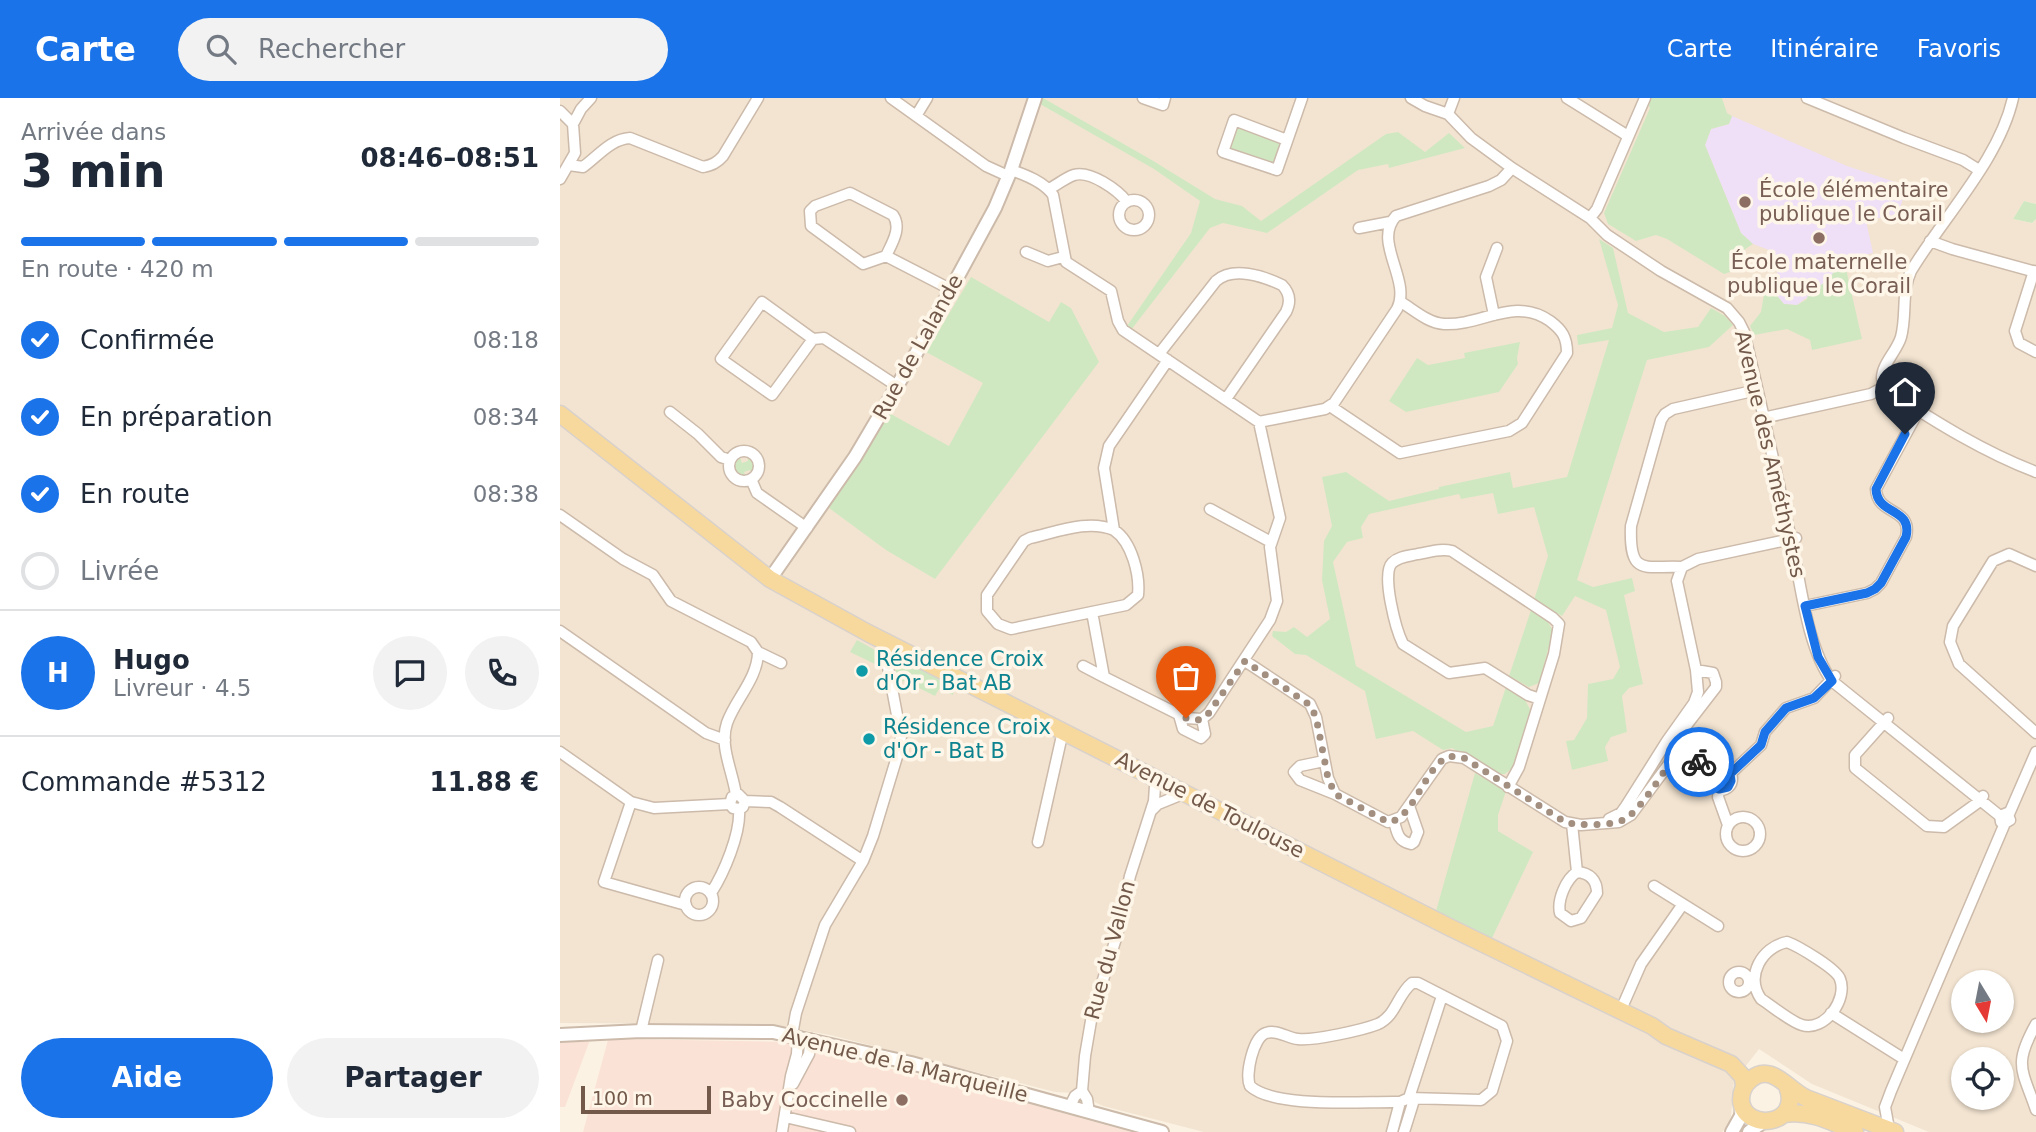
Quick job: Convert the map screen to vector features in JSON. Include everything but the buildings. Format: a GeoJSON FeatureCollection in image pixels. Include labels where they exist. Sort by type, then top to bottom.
{"type":"FeatureCollection","features":[{"type":"Feature","properties":{"kind":"main road","name":"Avenue de Toulouse"},"geometry":{"type":"LineString","coordinates":[[560,414],[770,579],[883,641],[1620,1012],[1652,1026],[1718,1048],[1765,1073]]}},
{"type":"Feature","properties":{"kind":"main road","name":"Avenue de Toulouse"},"geometry":{"type":"LineString","coordinates":[[1652,1026],[1666,1036],[1731,1064],[1743,1077],[1744,1087]]}},
{"type":"Feature","properties":{"kind":"main road"},"geometry":{"type":"LineString","coordinates":[[1787,1086],[1790,1100],[1784,1114],[1775,1121],[1752,1119],[1742,1105],[1744,1087],[1752,1077],[1765,1073],[1777,1076],[1806,1098],[1867,1119],[1892,1131]]}},
{"type":"Feature","properties":{"kind":"main road"},"geometry":{"type":"LineString","coordinates":[[1784,1114],[1798,1112],[1822,1117],[1867,1119]]}},
{"type":"Feature","properties":{"kind":"street"},"geometry":{"type":"LineString","coordinates":[[560,179],[575,153],[573,124],[591,98]]}},
{"type":"Feature","properties":{"kind":"street"},"geometry":{"type":"LineString","coordinates":[[569,165],[583,167],[612,142],[620,138],[630,138],[702,167],[711,166],[718,163],[723,156],[758,98]]}},
{"type":"Feature","properties":{"kind":"street"},"geometry":{"type":"LineString","coordinates":[[891,98],[986,166],[1030,177],[1049,189],[1056,202],[1063,257],[1070,266],[1111,290],[1120,326],[1259,422],[1280,518],[1270,542],[1277,589],[1275,611],[1209,713],[1202,719],[1192,720],[1083,666]]}},
{"type":"Feature","properties":{"kind":"street"},"geometry":{"type":"LineString","coordinates":[[916,116],[927,98]]}},
{"type":"Feature","properties":{"kind":"street","name":"Rue de Lalande"},"geometry":{"type":"LineString","coordinates":[[770,579],[855,457],[897,386],[995,208],[1010,173],[1035,98]]}},
{"type":"Feature","properties":{"kind":"street"},"geometry":{"type":"LineString","coordinates":[[1143,98],[1163,105],[1165,98]]}},
{"type":"Feature","properties":{"kind":"street"},"geometry":{"type":"LineString","coordinates":[[1287,140],[1234,120],[1223,152],[1277,170],[1302,98]]}},
{"type":"Feature","properties":{"kind":"street","name":"Avenue des Améthystes"},"geometry":{"type":"LineString","coordinates":[[1411,98],[1448,114],[1463,131],[1512,168],[1590,218],[1607,235],[1639,257],[1719,303],[1732,314],[1744,332],[1794,538],[1805,606],[1818,657],[1834,678],[2005,818]]}},
{"type":"Feature","properties":{"kind":"street"},"geometry":{"type":"LineString","coordinates":[[1448,114],[1454,98]]}},
{"type":"Feature","properties":{"kind":"street"},"geometry":{"type":"LineString","coordinates":[[1567,98],[1628,136]]}},
{"type":"Feature","properties":{"kind":"street"},"geometry":{"type":"LineString","coordinates":[[1590,218],[1597,209],[1645,98]]}},
{"type":"Feature","properties":{"kind":"street"},"geometry":{"type":"LineString","coordinates":[[1807,98],[1963,160],[1979,170]]}},
{"type":"Feature","properties":{"kind":"street"},"geometry":{"type":"LineString","coordinates":[[2013,98],[1999,138],[1907,279],[1902,335],[1882,376],[1884,387],[1895,396],[1972,442],[2036,472]]}},
{"type":"Feature","properties":{"kind":"street"},"geometry":{"type":"LineString","coordinates":[[560,111],[573,124]]}},
{"type":"Feature","properties":{"kind":"street"},"geometry":{"type":"LineString","coordinates":[[575,153],[592,160]]}},
{"type":"Feature","properties":{"kind":"street"},"geometry":{"type":"LineString","coordinates":[[1259,422],[1330,406],[1338,398],[1401,302],[1387,238],[1390,222],[1395,216],[1489,186],[1501,180],[1512,168]]}},
{"type":"Feature","properties":{"kind":"street"},"geometry":{"type":"LineString","coordinates":[[1049,189],[1074,175],[1086,174],[1122,194],[1127,202]]}},
{"type":"Feature","properties":{"kind":"street"},"geometry":{"type":"LineString","coordinates":[[886,257],[898,228],[893,215],[850,193],[810,211],[811,226],[863,264],[886,257],[950,289]]}},
{"type":"Feature","properties":{"kind":"street"},"geometry":{"type":"LineString","coordinates":[[1359,228],[1390,222]]}},
{"type":"Feature","properties":{"kind":"street"},"geometry":{"type":"LineString","coordinates":[[1930,241],[2035,272],[2015,331],[2019,343],[2036,352]]}},
{"type":"Feature","properties":{"kind":"street"},"geometry":{"type":"LineString","coordinates":[[1493,315],[1486,277],[1497,248]]}},
{"type":"Feature","properties":{"kind":"street"},"geometry":{"type":"LineString","coordinates":[[1026,252],[1048,261],[1063,257]]}},
{"type":"Feature","properties":{"kind":"street"},"geometry":{"type":"LineString","coordinates":[[1114,530],[1104,468],[1106,453],[1163,357],[1216,281],[1226,274],[1240,273],[1282,285],[1289,300],[1286,312],[1226,399]]}},
{"type":"Feature","properties":{"kind":"street"},"geometry":{"type":"LineString","coordinates":[[813,338],[772,395],[721,359],[762,302],[813,338],[824,338],[897,386]]}},
{"type":"Feature","properties":{"kind":"street"},"geometry":{"type":"LineString","coordinates":[[1330,406],[1400,453],[1516,428],[1567,352],[1567,343],[1561,330],[1534,311],[1520,310],[1449,324],[1436,323],[1401,302]]}},
{"type":"Feature","properties":{"kind":"street"},"geometry":{"type":"LineString","coordinates":[[1763,418],[1871,394],[1884,387]]}},
{"type":"Feature","properties":{"kind":"street"},"geometry":{"type":"LineString","coordinates":[[1682,567],[1646,568],[1639,565],[1630,537],[1661,420],[1672,409],[1757,390]]}},
{"type":"Feature","properties":{"kind":"street"},"geometry":{"type":"LineString","coordinates":[[1805,606],[1867,593],[1881,583],[1908,529],[1904,519],[1879,502],[1876,489],[1919,410]]}},
{"type":"Feature","properties":{"kind":"street"},"geometry":{"type":"LineString","coordinates":[[670,412],[721,457],[730,460]]}},
{"type":"Feature","properties":{"kind":"street"},"geometry":{"type":"LineString","coordinates":[[744,451],[755,456],[759,468],[751,479],[740,480],[733,476],[729,468],[730,460],[744,451]]}},
{"type":"Feature","properties":{"kind":"street"},"geometry":{"type":"LineString","coordinates":[[751,479],[757,493],[807,528]]}},
{"type":"Feature","properties":{"kind":"street"},"geometry":{"type":"LineString","coordinates":[[1210,509],[1270,542]]}},
{"type":"Feature","properties":{"kind":"street"},"geometry":{"type":"LineString","coordinates":[[560,515],[623,559],[653,575],[671,601],[751,642],[758,652],[781,663]]}},
{"type":"Feature","properties":{"kind":"street"},"geometry":{"type":"LineString","coordinates":[[1090,525],[1102,525],[1114,530],[1124,538],[1130,550],[1138,595],[1126,605],[1011,629],[991,618],[986,603],[987,594],[1024,541],[1090,525]]}},
{"type":"Feature","properties":{"kind":"street"},"geometry":{"type":"LineString","coordinates":[[1577,825],[1609,819],[1621,813],[1667,741],[1695,704],[1698,692],[1696,670],[1677,581],[1682,567],[1698,559],[1794,538]]}},
{"type":"Feature","properties":{"kind":"street"},"geometry":{"type":"LineString","coordinates":[[1508,787],[1519,767],[1540,699],[1559,632],[1559,625],[1553,618],[1451,551],[1432,551],[1401,558],[1393,563],[1388,569],[1388,583],[1403,644],[1442,671],[1455,673],[1485,668],[1528,695],[1540,699]]}},
{"type":"Feature","properties":{"kind":"street"},"geometry":{"type":"LineString","coordinates":[[2036,566],[2009,554],[1993,561],[1954,626],[1950,642],[1959,664],[2036,733]]}},
{"type":"Feature","properties":{"kind":"street"},"geometry":{"type":"LineString","coordinates":[[1092,612],[1104,677]]}},
{"type":"Feature","properties":{"kind":"street"},"geometry":{"type":"LineString","coordinates":[[560,631],[706,733],[725,740]]}},
{"type":"Feature","properties":{"kind":"street"},"geometry":{"type":"LineString","coordinates":[[796,1080],[809,1054],[800,1037],[796,1013],[825,925],[863,861],[873,836],[893,773],[901,736],[883,641]]}},
{"type":"Feature","properties":{"kind":"street"},"geometry":{"type":"LineString","coordinates":[[710,893],[721,877],[736,831],[737,802],[725,740],[727,724],[756,667],[758,652]]}},
{"type":"Feature","properties":{"kind":"street"},"geometry":{"type":"LineString","coordinates":[[1245,661],[1310,705],[1316,717],[1328,778],[1335,794]]}},
{"type":"Feature","properties":{"kind":"street"},"geometry":{"type":"LineString","coordinates":[[1324,761],[1300,766],[1294,772],[1300,780],[1335,794],[1383,820],[1394,821],[1401,817],[1436,765],[1449,756],[1464,758],[1508,787],[1577,825],[1619,822],[1631,815],[1680,748],[1682,731],[1716,687],[1713,673],[1696,670]]}},
{"type":"Feature","properties":{"kind":"street"},"geometry":{"type":"LineString","coordinates":[[1712,773],[1711,783],[1719,789],[1725,788],[1730,784],[1730,774],[1761,745],[1765,732],[1786,708],[1814,698],[1834,678]]}},
{"type":"Feature","properties":{"kind":"street"},"geometry":{"type":"LineString","coordinates":[[1179,715],[1183,729],[1200,738],[1205,737],[1202,719]]}},
{"type":"Feature","properties":{"kind":"street"},"geometry":{"type":"LineString","coordinates":[[1886,720],[1855,755],[1855,768],[1927,826],[1944,827],[1982,798]]}},
{"type":"Feature","properties":{"kind":"street"},"geometry":{"type":"LineString","coordinates":[[1038,842],[1063,731]]}},
{"type":"Feature","properties":{"kind":"street"},"geometry":{"type":"LineString","coordinates":[[1667,741],[1712,773]]}},
{"type":"Feature","properties":{"kind":"street"},"geometry":{"type":"LineString","coordinates":[[560,752],[631,802],[654,808],[771,802],[863,861]]}},
{"type":"Feature","properties":{"kind":"street"},"geometry":{"type":"LineString","coordinates":[[1892,1131],[1885,1107],[1891,1091],[2005,818],[2036,752]]}},
{"type":"Feature","properties":{"kind":"street"},"geometry":{"type":"LineString","coordinates":[[1712,773],[1722,768],[1730,774]]}},
{"type":"Feature","properties":{"kind":"street","name":"Rue du Vallon"},"geometry":{"type":"LineString","coordinates":[[1089,1112],[1082,1091],[1092,1015],[1117,935],[1130,876],[1152,811],[1155,792],[1153,776]]}},
{"type":"Feature","properties":{"kind":"street"},"geometry":{"type":"LineString","coordinates":[[1719,789],[1718,797],[1728,825]]}},
{"type":"Feature","properties":{"kind":"street"},"geometry":{"type":"LineString","coordinates":[[1152,811],[1158,804],[1185,793]]}},
{"type":"Feature","properties":{"kind":"street"},"geometry":{"type":"LineString","coordinates":[[631,802],[604,882],[686,905],[696,914],[705,913],[712,906],[710,893],[703,887],[693,888],[687,893],[686,905]]}},
{"type":"Feature","properties":{"kind":"street"},"geometry":{"type":"LineString","coordinates":[[1394,821],[1401,841],[1411,844],[1414,842],[1418,832],[1409,806]]}},
{"type":"Feature","properties":{"kind":"street"},"geometry":{"type":"LineString","coordinates":[[1577,825],[1577,872]]}},
{"type":"Feature","properties":{"kind":"street"},"geometry":{"type":"LineString","coordinates":[[1577,872],[1590,876],[1595,881],[1597,893],[1581,918],[1571,921],[1560,913],[1558,906],[1572,875],[1577,872]]}},
{"type":"Feature","properties":{"kind":"street"},"geometry":{"type":"LineString","coordinates":[[1654,886],[1718,926]]}},
{"type":"Feature","properties":{"kind":"street"},"geometry":{"type":"LineString","coordinates":[[1620,1012],[1641,964],[1683,904]]}},
{"type":"Feature","properties":{"kind":"street"},"geometry":{"type":"LineString","coordinates":[[1787,942],[1792,944],[1838,975],[1842,993],[1832,1013],[1821,1023],[1801,1025],[1761,999],[1751,983],[1756,969],[1771,948],[1787,942]]}},
{"type":"Feature","properties":{"kind":"street"},"geometry":{"type":"LineString","coordinates":[[641,1031],[658,960]]}},
{"type":"Feature","properties":{"kind":"street"},"geometry":{"type":"LineString","coordinates":[[1412,983],[1418,983],[1502,1026],[1507,1041],[1492,1091],[1487,1097],[1481,1100],[1407,1100],[1291,1101],[1255,1091],[1250,1086],[1247,1072],[1257,1041],[1267,1032],[1297,1039],[1315,1038],[1380,1023],[1394,1011],[1398,998],[1412,983]]}},
{"type":"Feature","properties":{"kind":"street"},"geometry":{"type":"LineString","coordinates":[[1392,1132],[1407,1100],[1442,996]]}},
{"type":"Feature","properties":{"kind":"street"},"geometry":{"type":"LineString","coordinates":[[1832,1013],[1904,1059]]}},
{"type":"Feature","properties":{"kind":"street"},"geometry":{"type":"LineString","coordinates":[[2036,1024],[2025,1043],[2021,1059],[2036,1110]]}},
{"type":"Feature","properties":{"kind":"street","name":"Avenue de la Marqueille"},"geometry":{"type":"LineString","coordinates":[[560,1035],[641,1031],[773,1032],[911,1063],[1162,1132]]}},
{"type":"Feature","properties":{"kind":"street"},"geometry":{"type":"LineString","coordinates":[[782,1132],[800,1037]]}},
{"type":"Feature","properties":{"kind":"street"},"geometry":{"type":"LineString","coordinates":[[789,1091],[815,1055],[829,1044]]}},
{"type":"Feature","properties":{"kind":"street"},"geometry":{"type":"LineString","coordinates":[[1069,1106],[1082,1091]]}},
{"type":"Feature","properties":{"kind":"street"},"geometry":{"type":"LineString","coordinates":[[1867,1119],[1891,1091]]}},
{"type":"Feature","properties":{"kind":"street"},"geometry":{"type":"LineString","coordinates":[[1404,1132],[1407,1100]]}},
{"type":"Feature","properties":{"kind":"street"},"geometry":{"type":"LineString","coordinates":[[1732,1132],[1741,1116],[1742,1105]]}},
{"type":"Feature","properties":{"kind":"street"},"geometry":{"type":"LineString","coordinates":[[785,1117],[850,1132]]}},
{"type":"Feature","properties":{"kind":"street"},"geometry":{"type":"LineString","coordinates":[[1749,1132],[1763,1122]]}},
{"type":"Feature","properties":{"kind":"shaded area"},"geometry":{"type":"Polygon","coordinates":[[[560,98],[2036,98],[2036,204],[2024,201],[2013,219],[2032,223],[2036,219],[2036,1132],[1929,1132],[1812,1084],[1759,1049],[1734,1081],[1731,1116],[1728,1126],[1722,1132],[1204,1132],[1103,1106],[1075,1093],[1055,1092],[830,1035],[766,1024],[560,1023],[560,98]]]}},
{"type":"Feature","properties":{"kind":"shaded area"},"geometry":{"type":"Polygon","coordinates":[[[1732,116],[1847,166],[1907,186],[1898,214],[1866,221],[1873,253],[1841,260],[1829,280],[1797,305],[1784,304],[1778,297],[1772,282],[1777,274],[1775,257],[1769,250],[1753,244],[1741,233],[1705,145],[1711,129],[1729,124],[1732,116]]]}},
{"type":"Feature","properties":{"kind":"shaded area"},"geometry":{"type":"Polygon","coordinates":[[[590,1040],[565,1107],[560,1107],[560,1041],[590,1040]]]}},
{"type":"Feature","properties":{"kind":"shaded area"},"geometry":{"type":"Polygon","coordinates":[[[608,1040],[790,1042],[831,1055],[965,1086],[1131,1132],[583,1132],[608,1040]]]}},
{"type":"Feature","properties":{"kind":"green space"},"geometry":{"type":"Polygon","coordinates":[[[1043,98],[1215,199],[1242,206],[1261,221],[1386,134],[1398,132],[1425,152],[1449,133],[1465,148],[1389,168],[1388,164],[1358,170],[1267,233],[1223,223],[1210,228],[1131,330],[1127,326],[1191,233],[1200,201],[1154,169],[1040,104],[1043,98]]]}},
{"type":"Feature","properties":{"kind":"green space"},"geometry":{"type":"Polygon","coordinates":[[[1644,98],[1722,98],[1727,113],[1732,116],[1729,124],[1711,129],[1705,145],[1741,233],[1753,244],[1736,258],[1733,271],[1724,274],[1667,239],[1656,235],[1636,241],[1608,224],[1604,213],[1650,108],[1644,98]]]}},
{"type":"Feature","properties":{"kind":"green space"},"geometry":{"type":"Polygon","coordinates":[[[1239,126],[1282,142],[1275,164],[1228,149],[1235,128],[1239,126]]]}},
{"type":"Feature","properties":{"kind":"green space"},"geometry":{"type":"Polygon","coordinates":[[[2024,201],[2036,204],[2036,219],[2032,223],[2013,219],[2024,201]]]}},
{"type":"Feature","properties":{"kind":"green space"},"geometry":{"type":"Polygon","coordinates":[[[1599,239],[1613,248],[1628,313],[1664,332],[1698,327],[1711,308],[1725,316],[1733,325],[1709,347],[1647,360],[1577,580],[1593,587],[1632,578],[1635,591],[1624,595],[1643,684],[1629,688],[1622,696],[1627,732],[1611,737],[1605,747],[1608,761],[1572,770],[1566,741],[1574,740],[1587,718],[1588,684],[1613,679],[1620,667],[1606,610],[1575,596],[1562,616],[1534,600],[1548,556],[1534,507],[1498,514],[1493,493],[1461,499],[1459,494],[1369,514],[1361,527],[1363,538],[1347,542],[1333,562],[1356,666],[1466,732],[1493,726],[1506,687],[1525,700],[1531,711],[1516,765],[1505,774],[1495,774],[1452,748],[1443,750],[1413,731],[1376,739],[1365,691],[1306,655],[1295,654],[1272,636],[1273,631],[1286,632],[1294,627],[1307,637],[1330,619],[1322,580],[1324,541],[1332,526],[1322,477],[1346,472],[1389,501],[1510,472],[1513,488],[1567,477],[1609,340],[1578,345],[1577,335],[1612,328],[1618,305],[1599,239]]]}},
{"type":"Feature","properties":{"kind":"green space"},"geometry":{"type":"Polygon","coordinates":[[[1841,260],[1844,260],[1862,339],[1812,350],[1810,340],[1787,329],[1754,335],[1750,326],[1761,312],[1764,294],[1772,282],[1784,304],[1797,305],[1807,299],[1809,289],[1828,279],[1841,260]]]}},
{"type":"Feature","properties":{"kind":"green space"},"geometry":{"type":"Polygon","coordinates":[[[971,277],[1049,322],[1061,302],[1071,308],[1099,362],[935,579],[886,550],[829,508],[889,413],[949,446],[983,383],[926,352],[971,277]]]}},
{"type":"Feature","properties":{"kind":"green space"},"geometry":{"type":"Polygon","coordinates":[[[1520,342],[1518,364],[1499,392],[1406,412],[1389,401],[1417,358],[1428,365],[1465,358],[1464,353],[1520,342]]]}},
{"type":"Feature","properties":{"kind":"green space"},"geometry":{"type":"Polygon","coordinates":[[[747,455],[755,461],[757,469],[753,476],[750,470],[744,472],[747,479],[741,479],[734,472],[734,464],[740,457],[742,463],[748,461],[747,455]]]}},
{"type":"Feature","properties":{"kind":"green space"},"geometry":{"type":"Polygon","coordinates":[[[1531,610],[1548,622],[1553,631],[1539,683],[1529,687],[1509,676],[1531,610]]]}},
{"type":"Feature","properties":{"kind":"green space"},"geometry":{"type":"Polygon","coordinates":[[[857,640],[875,650],[879,666],[850,652],[857,640]]]}},
{"type":"Feature","properties":{"kind":"green space"},"geometry":{"type":"Polygon","coordinates":[[[898,658],[954,687],[953,695],[939,689],[935,696],[905,681],[898,682],[894,662],[898,658]]]}},
{"type":"Feature","properties":{"kind":"green space"},"geometry":{"type":"Polygon","coordinates":[[[1475,773],[1506,791],[1498,815],[1498,831],[1533,852],[1492,938],[1436,911],[1475,773]]]}},
{"type":"Feature","properties":{"kind":"way so far"},"geometry":{"type":"LineString","coordinates":[[1186,718],[1198,720],[1206,717],[1245,661],[1304,700],[1314,710],[1328,778],[1335,794],[1388,822],[1401,817],[1436,765],[1449,756],[1464,758],[1565,822],[1581,825],[1626,819],[1680,748],[1699,762]]}},
{"type":"Feature","properties":{"kind":"place","name":"École élémentaire publique le Corail"},"geometry":{"type":"Point","coordinates":[1745,202]}},
{"type":"Feature","properties":{"kind":"place","name":"École maternelle publique le Corail"},"geometry":{"type":"Point","coordinates":[1819,238]}},
{"type":"Feature","properties":{"kind":"place","name":"Résidence Croix d'Or - Bat AB"},"geometry":{"type":"Point","coordinates":[862,671]}},
{"type":"Feature","properties":{"kind":"place","name":"Résidence Croix d'Or - Bat B"},"geometry":{"type":"Point","coordinates":[869,739]}},
{"type":"Feature","properties":{"kind":"place","name":"Baby Coccinelle"},"geometry":{"type":"Point","coordinates":[902,1100]}},
{"type":"Feature","properties":{"kind":"route"},"geometry":{"type":"LineString","coordinates":[[1699,762],[1712,773],[1710,779],[1713,786],[1719,789],[1728,787],[1730,774],[1761,745],[1765,732],[1786,708],[1814,698],[1832,681],[1818,657],[1805,606],[1867,593],[1881,583],[1908,529],[1899,514],[1879,502],[1876,489],[1905,434]]}}]}
